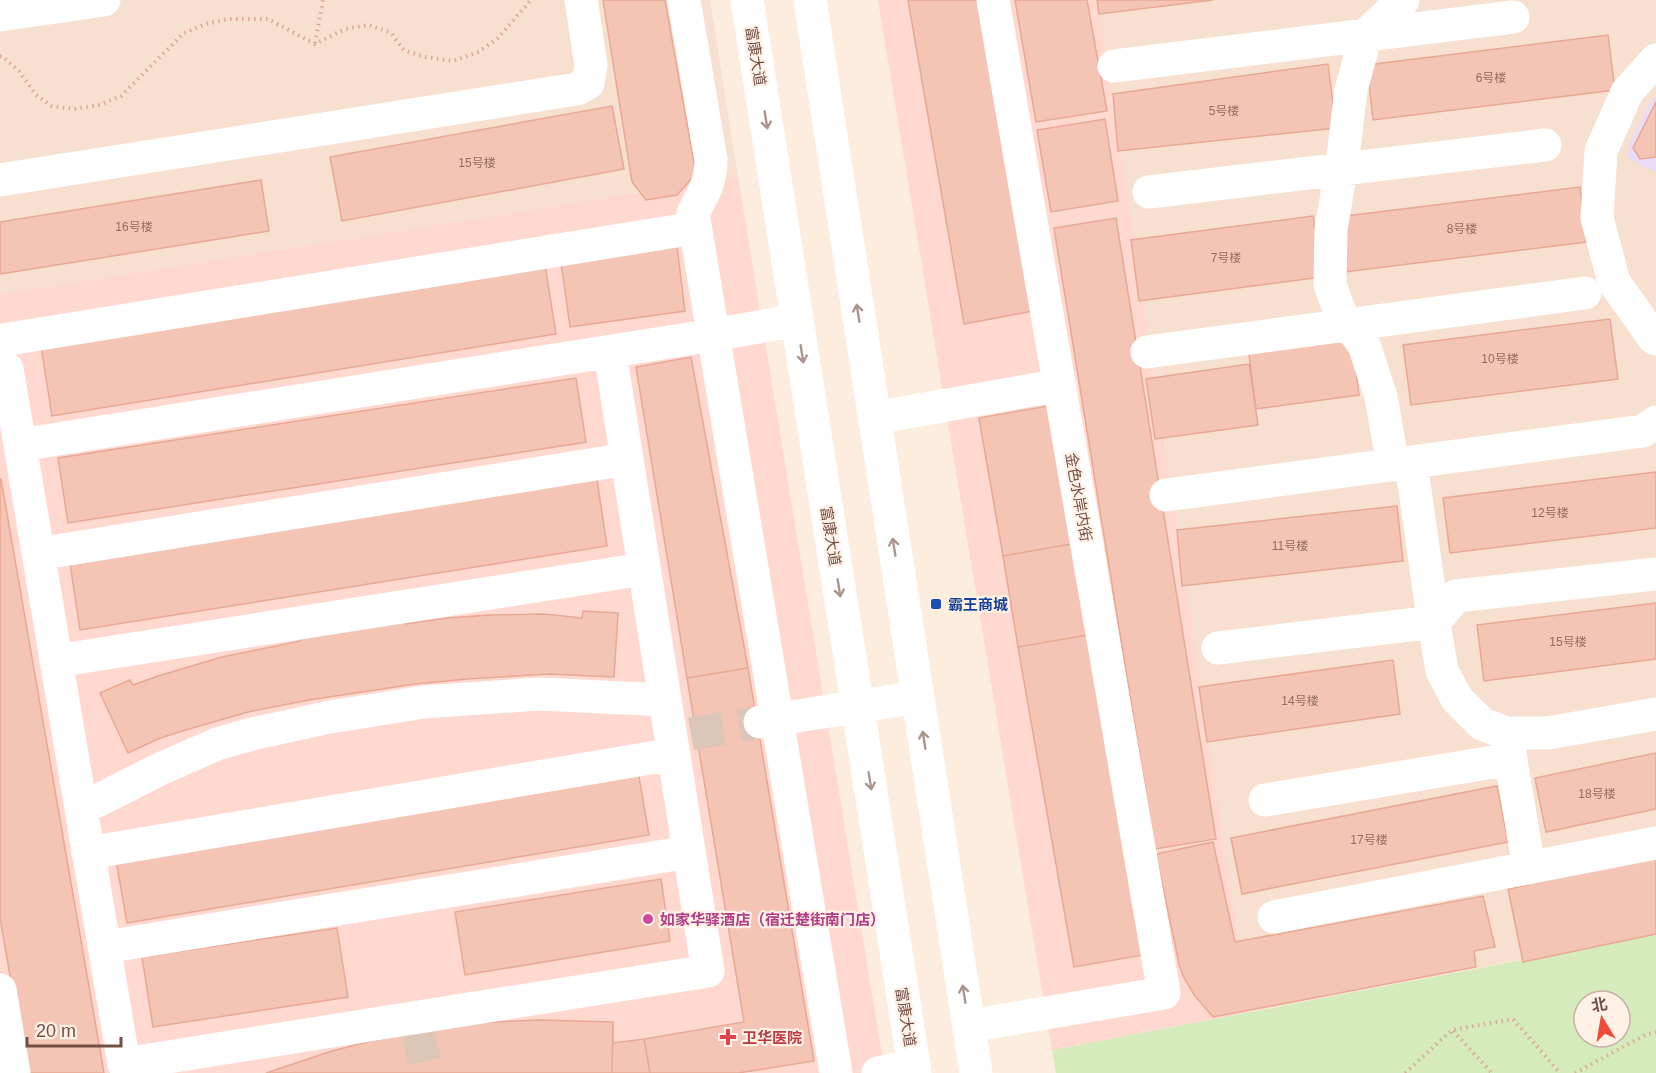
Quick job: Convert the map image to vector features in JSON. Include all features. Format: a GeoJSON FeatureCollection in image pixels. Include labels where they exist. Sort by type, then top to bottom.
{"type":"FeatureCollection","features":[{"type":"Feature","properties":{"kind":"street"},"geometry":{"type":"LineString","coordinates":[[0,15],[104,0]]}},
{"type":"Feature","properties":{"kind":"street"},"geometry":{"type":"LineString","coordinates":[[0,180],[577,89],[588,83],[591,65],[580,0]]}},
{"type":"Feature","properties":{"kind":"street"},"geometry":{"type":"LineString","coordinates":[[684,0],[711,160],[711,174],[693,213],[695,228],[713,335],[769,721],[836,1073]]}},
{"type":"Feature","properties":{"kind":"street","name":"富康大道"},"geometry":{"type":"LineString","coordinates":[[747,0],[915,1070]]}},
{"type":"Feature","properties":{"kind":"street"},"geometry":{"type":"LineString","coordinates":[[810,0],[976,1073]]}},
{"type":"Feature","properties":{"kind":"street","name":"金色水岸内街"},"geometry":{"type":"LineString","coordinates":[[969,1026],[1164,993],[993,0]]}},
{"type":"Feature","properties":{"kind":"street"},"geometry":{"type":"LineString","coordinates":[[1403,0],[1366,35],[1352,90],[1331,229],[1330,285],[1340,312],[1364,345],[1402,464],[1442,671],[1457,699],[1508,746],[1529,868]]}},
{"type":"Feature","properties":{"kind":"street"},"geometry":{"type":"LineString","coordinates":[[1114,66],[1513,16]]}},
{"type":"Feature","properties":{"kind":"street"},"geometry":{"type":"LineString","coordinates":[[1656,60],[1627,92],[1601,151],[1597,218],[1614,282],[1656,339]]}},
{"type":"Feature","properties":{"kind":"street"},"geometry":{"type":"LineString","coordinates":[[1149,192],[1545,145]]}},
{"type":"Feature","properties":{"kind":"street"},"geometry":{"type":"LineString","coordinates":[[610,351],[665,700],[678,742],[689,852],[708,971],[417,1023],[124,1064],[7,369],[1,355],[695,228]]}},
{"type":"Feature","properties":{"kind":"street"},"geometry":{"type":"LineString","coordinates":[[1147,352],[1585,293]]}},
{"type":"Feature","properties":{"kind":"street"},"geometry":{"type":"LineString","coordinates":[[20,445],[797,320]]}},
{"type":"Feature","properties":{"kind":"street"},"geometry":{"type":"LineString","coordinates":[[874,418],[1060,385]]}},
{"type":"Feature","properties":{"kind":"street"},"geometry":{"type":"LineString","coordinates":[[1166,495],[1643,431],[1656,422]]}},
{"type":"Feature","properties":{"kind":"street"},"geometry":{"type":"LineString","coordinates":[[38,554],[627,459]]}},
{"type":"Feature","properties":{"kind":"street"},"geometry":{"type":"LineString","coordinates":[[56,661],[644,569]]}},
{"type":"Feature","properties":{"kind":"street"},"geometry":{"type":"LineString","coordinates":[[1218,648],[1434,622],[1456,596],[1656,574]]}},
{"type":"Feature","properties":{"kind":"street"},"geometry":{"type":"LineString","coordinates":[[81,809],[160,769],[217,744],[330,717],[424,702],[539,694],[665,700]]}},
{"type":"Feature","properties":{"kind":"street"},"geometry":{"type":"LineString","coordinates":[[769,721],[918,697]]}},
{"type":"Feature","properties":{"kind":"street"},"geometry":{"type":"LineString","coordinates":[[1265,800],[1508,746],[1548,733],[1656,714]]}},
{"type":"Feature","properties":{"kind":"street"},"geometry":{"type":"LineString","coordinates":[[88,853],[678,742]]}},
{"type":"Feature","properties":{"kind":"street"},"geometry":{"type":"LineString","coordinates":[[1274,917],[1656,843]]}},
{"type":"Feature","properties":{"kind":"street"},"geometry":{"type":"LineString","coordinates":[[105,947],[689,852]]}},
{"type":"Feature","properties":{"kind":"street"},"geometry":{"type":"LineString","coordinates":[[0,990],[14,1073]]}},
{"type":"Feature","properties":{"kind":"street"},"geometry":{"type":"LineString","coordinates":[[878,1073],[915,1070]]}},
{"type":"Feature","properties":{"kind":"path"},"geometry":{"type":"LineString","coordinates":[[315,44],[323,0]]}},
{"type":"Feature","properties":{"kind":"path"},"geometry":{"type":"LineString","coordinates":[[315,44],[345,29],[369,25],[391,33],[404,50],[425,57],[453,61],[478,52],[497,39],[531,0]]}},
{"type":"Feature","properties":{"kind":"path"},"geometry":{"type":"LineString","coordinates":[[0,56],[19,71],[36,95],[52,106],[74,109],[99,105],[122,96],[184,33],[206,24],[228,19],[268,19],[315,44]]}},
{"type":"Feature","properties":{"kind":"path"},"geometry":{"type":"LineString","coordinates":[[1405,1073],[1452,1030],[1513,1019],[1560,1073]]}},
{"type":"Feature","properties":{"kind":"path"},"geometry":{"type":"LineString","coordinates":[[1452,1030],[1492,1073]]}},
{"type":"Feature","properties":{"kind":"path"},"geometry":{"type":"LineString","coordinates":[[1575,1073],[1645,1035],[1656,1032]]}},
{"type":"Feature","properties":{"kind":"shaded area"},"geometry":{"type":"Polygon","coordinates":[[[0,0],[710,0],[738,177],[0,294],[0,0]]]}},
{"type":"Feature","properties":{"kind":"shaded area"},"geometry":{"type":"Polygon","coordinates":[[[878,0],[1656,0],[1656,933],[1052,1050],[878,0]]]}},
{"type":"Feature","properties":{"kind":"shaded area"},"geometry":{"type":"Polygon","coordinates":[[[878,0],[1098,0],[1249,1012],[1052,1050],[878,0]]]}},
{"type":"Feature","properties":{"kind":"shaded area"},"geometry":{"type":"Polygon","coordinates":[[[1656,97],[1656,172],[1628,157],[1630,143],[1650,102],[1656,97]]]}},
{"type":"Feature","properties":{"kind":"shaded area"},"geometry":{"type":"Polygon","coordinates":[[[738,177],[885,1073],[0,1073],[0,294],[738,177]]]}},
{"type":"Feature","properties":{"kind":"green space"},"geometry":{"type":"Polygon","coordinates":[[[1656,934],[1656,1073],[1056,1073],[1052,1050],[1656,934]]]}},
{"type":"Feature","properties":{"kind":"building"},"geometry":{"type":"Polygon","coordinates":[[[603,0],[665,0],[696,174],[677,195],[646,200],[632,182],[603,0]]]}},
{"type":"Feature","properties":{"kind":"building"},"geometry":{"type":"Polygon","coordinates":[[[908,0],[980,0],[1033,311],[964,324],[908,0]]]}},
{"type":"Feature","properties":{"kind":"building"},"geometry":{"type":"Polygon","coordinates":[[[1015,0],[1087,0],[1107,111],[1036,122],[1015,0]]]}},
{"type":"Feature","properties":{"kind":"building"},"geometry":{"type":"Polygon","coordinates":[[[1097,0],[1213,0],[1099,14],[1097,0]]]}},
{"type":"Feature","properties":{"kind":"building"},"geometry":{"type":"Polygon","coordinates":[[[1608,35],[1615,90],[1373,120],[1367,65],[1608,35]]]}},
{"type":"Feature","properties":{"kind":"building"},"geometry":{"type":"Polygon","coordinates":[[[1328,64],[1336,128],[1118,151],[1113,94],[1328,64]]]}},
{"type":"Feature","properties":{"kind":"building"},"geometry":{"type":"Polygon","coordinates":[[[1656,102],[1656,157],[1640,159],[1633,148],[1656,102]]]}},
{"type":"Feature","properties":{"kind":"building"},"geometry":{"type":"Polygon","coordinates":[[[612,106],[624,169],[342,221],[330,157],[612,106]]]}},
{"type":"Feature","properties":{"kind":"building"},"geometry":{"type":"Polygon","coordinates":[[[1105,119],[1118,201],[1051,212],[1037,130],[1105,119]]]}},
{"type":"Feature","properties":{"kind":"building"},"geometry":{"type":"Polygon","coordinates":[[[261,180],[269,231],[0,274],[0,222],[261,180]]]}},
{"type":"Feature","properties":{"kind":"building"},"geometry":{"type":"Polygon","coordinates":[[[1580,187],[1586,242],[1345,272],[1338,217],[1580,187]]]}},
{"type":"Feature","properties":{"kind":"building"},"geometry":{"type":"Polygon","coordinates":[[[1313,216],[1321,277],[1139,301],[1131,240],[1313,216]]]}},
{"type":"Feature","properties":{"kind":"building"},"geometry":{"type":"Polygon","coordinates":[[[1116,218],[1216,839],[1155,849],[1054,228],[1116,218]]]}},
{"type":"Feature","properties":{"kind":"building"},"geometry":{"type":"Polygon","coordinates":[[[677,247],[685,311],[570,327],[561,262],[677,247]]]}},
{"type":"Feature","properties":{"kind":"building"},"geometry":{"type":"Polygon","coordinates":[[[544,259],[556,334],[52,416],[40,340],[544,259]]]}},
{"type":"Feature","properties":{"kind":"building"},"geometry":{"type":"Polygon","coordinates":[[[1610,319],[1618,379],[1411,405],[1403,345],[1610,319]]]}},
{"type":"Feature","properties":{"kind":"building"},"geometry":{"type":"Polygon","coordinates":[[[1352,340],[1359,395],[1256,409],[1249,354],[1352,340]]]}},
{"type":"Feature","properties":{"kind":"building"},"geometry":{"type":"Polygon","coordinates":[[[691,357],[748,668],[687,678],[636,367],[691,357]]]}},
{"type":"Feature","properties":{"kind":"building"},"geometry":{"type":"Polygon","coordinates":[[[1249,364],[1258,425],[1155,439],[1146,379],[1249,364]]]}},
{"type":"Feature","properties":{"kind":"building"},"geometry":{"type":"Polygon","coordinates":[[[576,378],[586,442],[68,523],[58,458],[576,378]]]}},
{"type":"Feature","properties":{"kind":"building"},"geometry":{"type":"Polygon","coordinates":[[[1054,405],[1077,543],[1003,556],[979,418],[1054,405]]]}},
{"type":"Feature","properties":{"kind":"building"},"geometry":{"type":"Polygon","coordinates":[[[1656,472],[1656,528],[1450,553],[1443,498],[1656,472]]]}},
{"type":"Feature","properties":{"kind":"building"},"geometry":{"type":"Polygon","coordinates":[[[1,479],[104,1073],[27,1073],[0,918],[1,479]]]}},
{"type":"Feature","properties":{"kind":"building"},"geometry":{"type":"Polygon","coordinates":[[[597,480],[607,546],[80,630],[70,563],[597,480]]]}},
{"type":"Feature","properties":{"kind":"building"},"geometry":{"type":"Polygon","coordinates":[[[1397,506],[1403,561],[1182,586],[1177,530],[1397,506]]]}},
{"type":"Feature","properties":{"kind":"building"},"geometry":{"type":"Polygon","coordinates":[[[1077,543],[1093,634],[1018,647],[1003,556],[1077,543]]]}},
{"type":"Feature","properties":{"kind":"building"},"geometry":{"type":"Polygon","coordinates":[[[1656,603],[1656,659],[1484,681],[1477,625],[1656,603]]]}},
{"type":"Feature","properties":{"kind":"building"},"geometry":{"type":"Polygon","coordinates":[[[583,611],[618,613],[614,677],[549,674],[467,679],[415,684],[309,700],[248,712],[179,732],[128,753],[100,693],[130,680],[133,685],[222,657],[300,641],[299,634],[405,619],[406,624],[490,615],[544,614],[582,618],[583,611]]]}},
{"type":"Feature","properties":{"kind":"building"},"geometry":{"type":"Polygon","coordinates":[[[1093,634],[1149,954],[1074,967],[1018,647],[1093,634]]]}},
{"type":"Feature","properties":{"kind":"building"},"geometry":{"type":"Polygon","coordinates":[[[1393,660],[1400,714],[1207,742],[1199,687],[1393,660]]]}},
{"type":"Feature","properties":{"kind":"building"},"geometry":{"type":"Polygon","coordinates":[[[748,668],[814,1061],[738,1073],[650,1073],[644,1039],[744,1022],[687,678],[748,668]]]}},
{"type":"Feature","properties":{"kind":"building"},"geometry":{"type":"Polygon","coordinates":[[[1656,753],[1656,809],[1546,832],[1535,778],[1656,753]]]}},
{"type":"Feature","properties":{"kind":"building"},"geometry":{"type":"Polygon","coordinates":[[[638,771],[649,835],[127,923],[116,860],[638,771]]]}},
{"type":"Feature","properties":{"kind":"building"},"geometry":{"type":"Polygon","coordinates":[[[1497,786],[1508,842],[1242,894],[1231,838],[1497,786]]]}},
{"type":"Feature","properties":{"kind":"building"},"geometry":{"type":"Polygon","coordinates":[[[1213,842],[1235,942],[1483,896],[1495,947],[1474,951],[1476,967],[1213,1017],[1195,996],[1183,976],[1156,854],[1213,842]]]}},
{"type":"Feature","properties":{"kind":"building"},"geometry":{"type":"Polygon","coordinates":[[[1656,857],[1656,934],[1523,962],[1508,889],[1656,857]]]}},
{"type":"Feature","properties":{"kind":"building"},"geometry":{"type":"Polygon","coordinates":[[[661,879],[670,941],[465,975],[455,912],[661,879]]]}},
{"type":"Feature","properties":{"kind":"building"},"geometry":{"type":"Polygon","coordinates":[[[337,928],[348,997],[153,1027],[142,957],[337,928]]]}},
{"type":"Feature","properties":{"kind":"building"},"geometry":{"type":"Polygon","coordinates":[[[539,1020],[613,1022],[613,1043],[644,1039],[650,1073],[266,1073],[332,1051],[371,1041],[474,1023],[539,1020]]]}},
{"type":"Feature","properties":{"kind":"building"},"geometry":{"type":"Polygon","coordinates":[[[539,1020],[613,1022],[612,1073],[266,1073],[332,1051],[371,1041],[474,1023],[539,1020]]]}},
{"type":"Feature","properties":{"kind":"tunnel"},"geometry":{"type":"LineString","coordinates":[[691,734],[760,722]]}},
{"type":"Feature","properties":{"kind":"tunnel"},"geometry":{"type":"LineString","coordinates":[[418,1029],[427,1073]]}},
{"type":"Feature","properties":{"kind":"place","name":"霸王商城"},"geometry":{"type":"Point","coordinates":[936,604]}},
{"type":"Feature","properties":{"kind":"place","name":"如家华驿酒店（宿迁楚街南门店）"},"geometry":{"type":"Point","coordinates":[648,919]}},
{"type":"Feature","properties":{"kind":"place","name":"卫华医院"},"geometry":{"type":"Point","coordinates":[728,1037]}}]}
